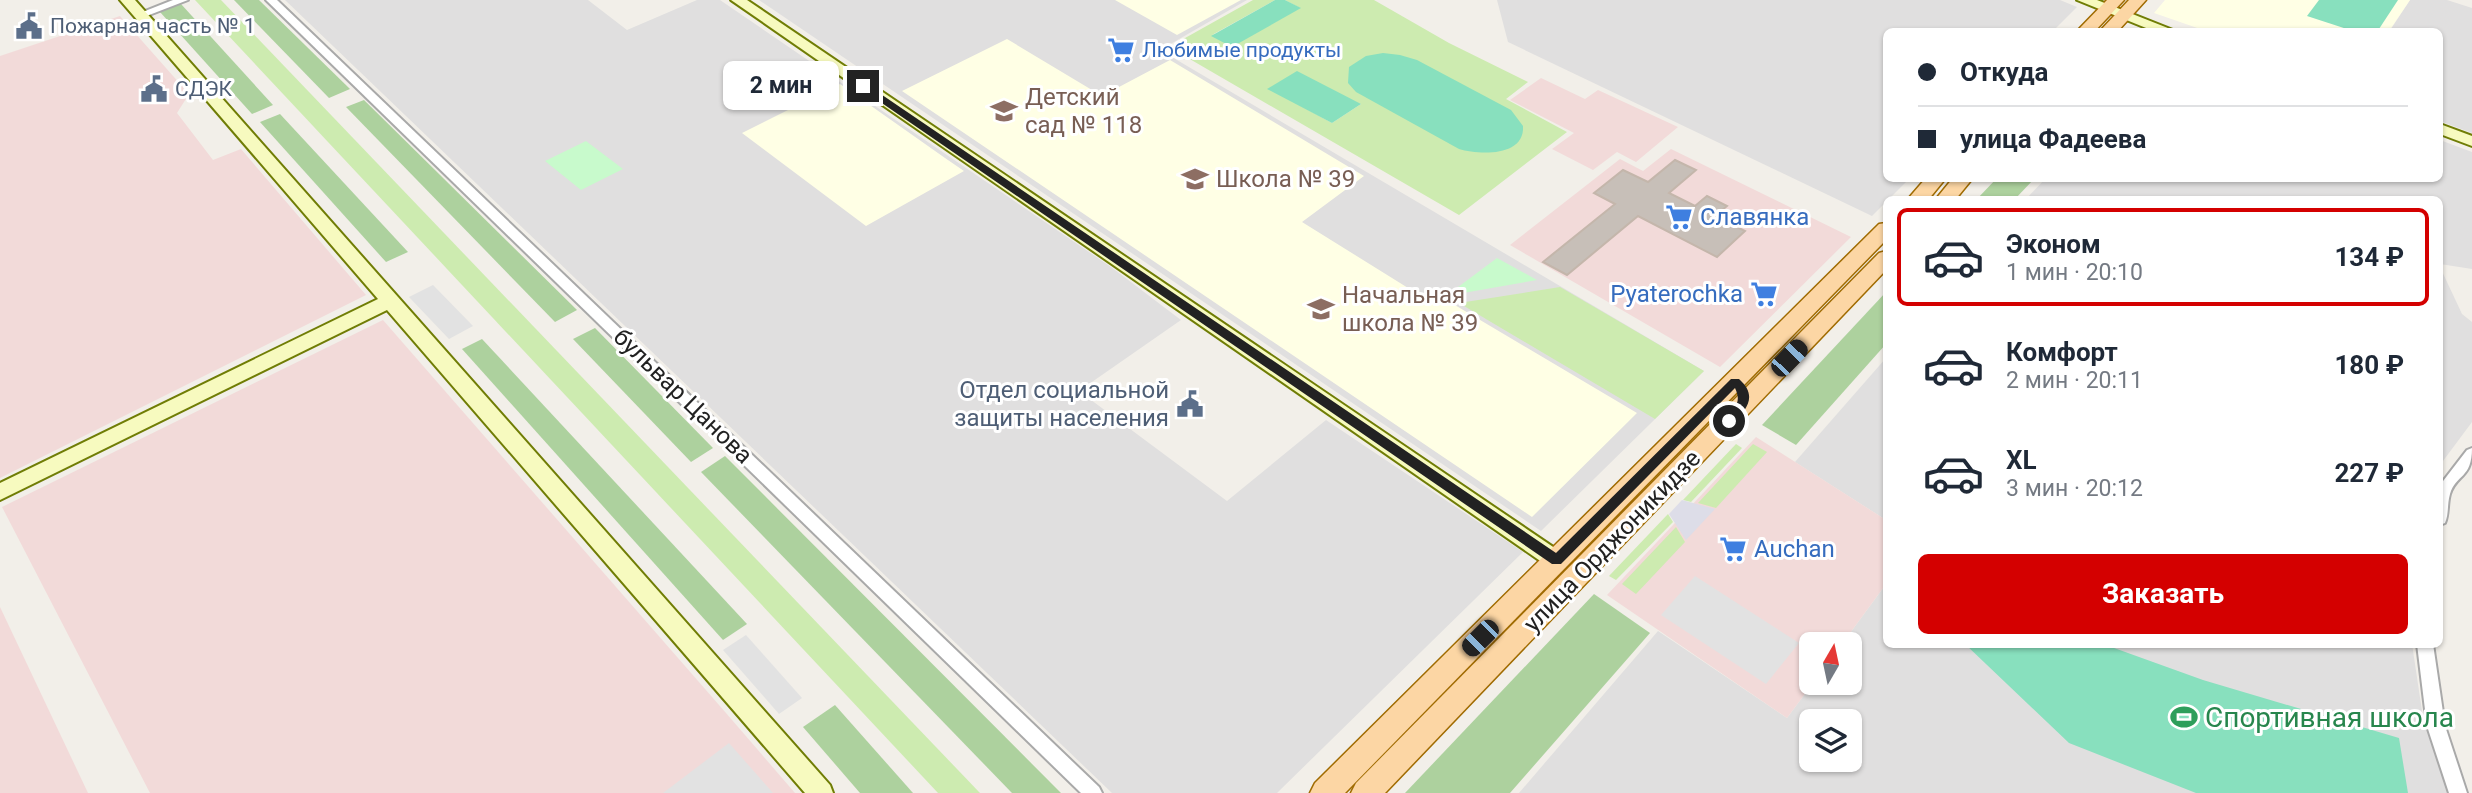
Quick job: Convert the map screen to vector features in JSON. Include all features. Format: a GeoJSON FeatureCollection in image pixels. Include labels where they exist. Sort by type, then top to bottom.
{"type":"FeatureCollection","features":[{"type":"Feature","properties":{"kind":"main road"},"geometry":{"type":"LineString","coordinates":[[2089,28],[2115,8],[2138,0]]}},
{"type":"Feature","properties":{"kind":"main road"},"geometry":{"type":"LineString","coordinates":[[2108,28],[2115,8]]}},
{"type":"Feature","properties":{"kind":"main road"},"geometry":{"type":"LineString","coordinates":[[1920,196],[1933,182]]}},
{"type":"Feature","properties":{"kind":"main road"},"geometry":{"type":"LineString","coordinates":[[1948,196],[1960,182]]}},
{"type":"Feature","properties":{"kind":"main road","name":"улица Орджоникидзе"},"geometry":{"type":"LineString","coordinates":[[1325,793],[1883,232]]}},
{"type":"Feature","properties":{"kind":"main road","name":"улица Орджоникидзе"},"geometry":{"type":"LineString","coordinates":[[1366,793],[1883,261]]}},
{"type":"Feature","properties":{"kind":"main road"},"geometry":{"type":"LineString","coordinates":[[1735,382],[1744,392],[1743,406]]}},
{"type":"Feature","properties":{"kind":"street"},"geometry":{"type":"LineString","coordinates":[[127,0],[821,793]]}},
{"type":"Feature","properties":{"kind":"street"},"geometry":{"type":"LineString","coordinates":[[140,15],[183,0]]}},
{"type":"Feature","properties":{"kind":"street","name":"бульвар Цанова"},"geometry":{"type":"LineString","coordinates":[[271,0],[1093,793]]}},
{"type":"Feature","properties":{"kind":"street"},"geometry":{"type":"LineString","coordinates":[[738,0],[1557,561]]}},
{"type":"Feature","properties":{"kind":"street"},"geometry":{"type":"LineString","coordinates":[[2084,0],[2115,8],[2162,28]]}},
{"type":"Feature","properties":{"kind":"street"},"geometry":{"type":"LineString","coordinates":[[2443,130],[2472,141]]}},
{"type":"Feature","properties":{"kind":"street"},"geometry":{"type":"LineString","coordinates":[[0,492],[390,301]]}},
{"type":"Feature","properties":{"kind":"street"},"geometry":{"type":"LineString","coordinates":[[2443,491],[2472,454]]}},
{"type":"Feature","properties":{"kind":"street"},"geometry":{"type":"LineString","coordinates":[[2426,648],[2436,726],[2458,793]]}},
{"type":"Feature","properties":{"kind":"shaded area"},"geometry":{"type":"Polygon","coordinates":[[[285,0],[588,0],[627,30],[697,0],[720,0],[1111,267],[1181,320],[1079,391],[1227,501],[1326,420],[1523,552],[1277,793],[1112,793],[285,0]]]}},
{"type":"Feature","properties":{"kind":"shaded area"},"geometry":{"type":"Polygon","coordinates":[[[759,0],[1247,0],[1160,50],[1704,371],[1541,531],[759,0]]]}},
{"type":"Feature","properties":{"kind":"shaded area"},"geometry":{"type":"Polygon","coordinates":[[[1115,0],[1241,0],[1177,35],[1115,0]]]}},
{"type":"Feature","properties":{"kind":"shaded area"},"geometry":{"type":"Polygon","coordinates":[[[1497,0],[2060,0],[2077,7],[2056,28],[1883,28],[1883,182],[1906,182],[1892,196],[1883,196],[1883,205],[1872,216],[1508,42],[1497,0]]]}},
{"type":"Feature","properties":{"kind":"shaded area"},"geometry":{"type":"Polygon","coordinates":[[[2165,0],[2410,0],[2391,28],[2197,28],[2154,13],[2165,0]]]}},
{"type":"Feature","properties":{"kind":"shaded area"},"geometry":{"type":"Polygon","coordinates":[[[2410,0],[2447,0],[2472,8],[2472,133],[2443,122],[2443,28],[2392,28],[2410,0]]]}},
{"type":"Feature","properties":{"kind":"shaded area"},"geometry":{"type":"Polygon","coordinates":[[[120,16],[189,94],[177,113],[213,160],[241,149],[366,295],[0,478],[0,56],[120,16]]]}},
{"type":"Feature","properties":{"kind":"shaded area"},"geometry":{"type":"Polygon","coordinates":[[[1007,39],[1102,96],[1170,60],[1364,176],[1302,222],[1429,301],[1438,295],[1637,413],[1532,517],[902,91],[1007,39]]]}},
{"type":"Feature","properties":{"kind":"shaded area"},"geometry":{"type":"Polygon","coordinates":[[[1541,78],[1585,99],[1598,90],[1678,127],[1636,162],[1617,152],[1593,170],[1552,149],[1574,133],[1510,100],[1541,78]]]}},
{"type":"Feature","properties":{"kind":"shaded area"},"geometry":{"type":"Polygon","coordinates":[[[840,84],[964,171],[866,226],[742,133],[840,84]]]}},
{"type":"Feature","properties":{"kind":"shaded area"},"geometry":{"type":"Polygon","coordinates":[[[2443,141],[2472,152],[2472,269],[2443,264],[2443,196],[2029,196],[2042,182],[2443,182],[2443,141]]]}},
{"type":"Feature","properties":{"kind":"shaded area"},"geometry":{"type":"Polygon","coordinates":[[[1671,149],[1851,237],[1720,367],[1510,245],[1620,159],[1643,171],[1671,149]]]}},
{"type":"Feature","properties":{"kind":"shaded area"},"geometry":{"type":"Polygon","coordinates":[[[2443,273],[2462,314],[2472,322],[2472,422],[2443,461],[2443,273]]]}},
{"type":"Feature","properties":{"kind":"shaded area"},"geometry":{"type":"Polygon","coordinates":[[[433,285],[473,326],[449,339],[409,297],[433,285]]]}},
{"type":"Feature","properties":{"kind":"shaded area"},"geometry":{"type":"Polygon","coordinates":[[[383,320],[795,793],[150,793],[2,507],[383,320]]]}},
{"type":"Feature","properties":{"kind":"shaded area"},"geometry":{"type":"Polygon","coordinates":[[[1883,361],[1883,518],[1795,462],[1883,361]]]}},
{"type":"Feature","properties":{"kind":"shaded area"},"geometry":{"type":"Polygon","coordinates":[[[1756,437],[1883,518],[1883,588],[1851,632],[1799,632],[1799,695],[1804,695],[1787,718],[1607,595],[1756,437]]]}},
{"type":"Feature","properties":{"kind":"shaded area"},"geometry":{"type":"Polygon","coordinates":[[[1682,500],[1715,509],[1686,540],[1669,514],[1682,500]]]}},
{"type":"Feature","properties":{"kind":"shaded area"},"geometry":{"type":"Polygon","coordinates":[[[1695,576],[1799,643],[1766,684],[1661,615],[1695,576]]]}},
{"type":"Feature","properties":{"kind":"shaded area"},"geometry":{"type":"Polygon","coordinates":[[[1883,588],[1883,648],[2413,648],[2422,711],[2448,793],[1519,793],[1658,631],[1787,718],[1804,695],[1862,695],[1862,632],[1851,632],[1883,588]]]}},
{"type":"Feature","properties":{"kind":"shaded area"},"geometry":{"type":"Polygon","coordinates":[[[0,607],[88,793],[0,793],[0,607]]]}},
{"type":"Feature","properties":{"kind":"shaded area"},"geometry":{"type":"Polygon","coordinates":[[[746,635],[802,698],[779,714],[723,650],[746,635]]]}},
{"type":"Feature","properties":{"kind":"shaded area"},"geometry":{"type":"Polygon","coordinates":[[[729,743],[773,793],[663,793],[729,743]]]}},
{"type":"Feature","properties":{"kind":"green space"},"geometry":{"type":"Polygon","coordinates":[[[195,0],[221,0],[980,793],[938,793],[195,0]]]}},
{"type":"Feature","properties":{"kind":"green space"},"geometry":{"type":"Polygon","coordinates":[[[234,0],[259,0],[350,89],[329,98],[234,0]]]}},
{"type":"Feature","properties":{"kind":"green space"},"geometry":{"type":"Polygon","coordinates":[[[1253,0],[1275,0],[1212,35],[1300,8],[1285,0],[1374,0],[1449,43],[1528,82],[1506,99],[1567,132],[1459,215],[1169,47],[1253,0]],[[1268,88],[1332,123],[1361,104],[1268,88]]]}},
{"type":"Feature","properties":{"kind":"green space"},"geometry":{"type":"Polygon","coordinates":[[[1275,0],[1285,0],[1301,8],[1232,47],[1211,36],[1275,0]]]}},
{"type":"Feature","properties":{"kind":"green space"},"geometry":{"type":"Polygon","coordinates":[[[2319,0],[2398,0],[2380,28],[2344,28],[2307,16],[2319,0]]]}},
{"type":"Feature","properties":{"kind":"green space"},"geometry":{"type":"Polygon","coordinates":[[[181,4],[273,105],[252,114],[160,12],[181,4]]]}},
{"type":"Feature","properties":{"kind":"green space"},"geometry":{"type":"Polygon","coordinates":[[[1383,53],[1417,60],[1511,110],[1523,126],[1522,136],[1517,144],[1489,153],[1459,149],[1356,92],[1348,83],[1349,67],[1366,56],[1383,53]]]}},
{"type":"Feature","properties":{"kind":"green space"},"geometry":{"type":"Polygon","coordinates":[[[1297,71],[1361,104],[1332,123],[1267,89],[1297,71]]]}},
{"type":"Feature","properties":{"kind":"green space"},"geometry":{"type":"Polygon","coordinates":[[[364,100],[577,310],[555,322],[346,107],[364,100]]]}},
{"type":"Feature","properties":{"kind":"green space"},"geometry":{"type":"Polygon","coordinates":[[[280,114],[408,252],[386,262],[260,122],[280,114]]]}},
{"type":"Feature","properties":{"kind":"green space"},"geometry":{"type":"Polygon","coordinates":[[[586,141],[623,169],[581,190],[545,161],[586,141]]]}},
{"type":"Feature","properties":{"kind":"green space"},"geometry":{"type":"Polygon","coordinates":[[[1993,182],[2031,182],[2018,196],[1980,196],[1993,182]]]}},
{"type":"Feature","properties":{"kind":"green space"},"geometry":{"type":"Polygon","coordinates":[[[1497,258],[1537,280],[1446,296],[1497,258]]]}},
{"type":"Feature","properties":{"kind":"green space"},"geometry":{"type":"Polygon","coordinates":[[[1560,287],[1704,371],[1655,419],[1459,303],[1560,287]]]}},
{"type":"Feature","properties":{"kind":"green space"},"geometry":{"type":"Polygon","coordinates":[[[1883,295],[1883,347],[1796,445],[1762,425],[1883,295]]]}},
{"type":"Feature","properties":{"kind":"green space"},"geometry":{"type":"Polygon","coordinates":[[[595,328],[713,448],[691,462],[573,339],[595,328]]]}},
{"type":"Feature","properties":{"kind":"green space"},"geometry":{"type":"Polygon","coordinates":[[[482,339],[747,624],[723,640],[462,349],[482,339]]]}},
{"type":"Feature","properties":{"kind":"green space"},"geometry":{"type":"Polygon","coordinates":[[[1736,444],[1742,448],[1691,502],[1683,500],[1736,444]]]}},
{"type":"Feature","properties":{"kind":"green space"},"geometry":{"type":"Polygon","coordinates":[[[1753,444],[1767,452],[1716,508],[1698,503],[1753,444]]]}},
{"type":"Feature","properties":{"kind":"green space"},"geometry":{"type":"Polygon","coordinates":[[[725,456],[1061,793],[1012,793],[701,472],[725,456]]]}},
{"type":"Feature","properties":{"kind":"green space"},"geometry":{"type":"Polygon","coordinates":[[[1668,514],[1673,522],[1616,580],[1609,576],[1668,514]]]}},
{"type":"Feature","properties":{"kind":"green space"},"geometry":{"type":"Polygon","coordinates":[[[1676,527],[1685,542],[1636,594],[1622,584],[1676,527]]]}},
{"type":"Feature","properties":{"kind":"green space"},"geometry":{"type":"Polygon","coordinates":[[[1594,594],[1650,633],[1510,793],[1405,793],[1594,594]]]}},
{"type":"Feature","properties":{"kind":"green space","name":"Спортивная школа"},"geometry":{"type":"Polygon","coordinates":[[[1969,648],[2114,648],[2203,680],[2399,738],[2408,793],[2196,793],[2069,743],[1969,648]]]}},
{"type":"Feature","properties":{"kind":"green space"},"geometry":{"type":"Polygon","coordinates":[[[835,705],[913,793],[860,793],[803,727],[835,705]]]}},
{"type":"Feature","properties":{"kind":"building","name":"Славянка"},"geometry":{"type":"Polygon","coordinates":[[[1675,160],[1696,170],[1669,193],[1695,206],[1707,196],[1727,206],[1715,216],[1745,231],[1717,257],[1638,216],[1567,275],[1543,262],[1615,204],[1594,193],[1623,170],[1648,182],[1675,160]]]}},
{"type":"Feature","properties":{"kind":"place","name":"Пожарная часть № 1"},"geometry":{"type":"Point","coordinates":[29,26]}},
{"type":"Feature","properties":{"kind":"place","name":"Любимые продукты"},"geometry":{"type":"Point","coordinates":[1121,50]}},
{"type":"Feature","properties":{"kind":"place","name":"СДЭК"},"geometry":{"type":"Point","coordinates":[154,89]}},
{"type":"Feature","properties":{"kind":"place","name":"Детский сад № 118"},"geometry":{"type":"Point","coordinates":[1004,111]}},
{"type":"Feature","properties":{"kind":"place","name":"Школа № 39"},"geometry":{"type":"Point","coordinates":[1195,179]}},
{"type":"Feature","properties":{"kind":"place","name":"Славянка"},"geometry":{"type":"Point","coordinates":[1679,217]}},
{"type":"Feature","properties":{"kind":"place","name":"Pyaterochka"},"geometry":{"type":"Point","coordinates":[1764,294]}},
{"type":"Feature","properties":{"kind":"place","name":"Начальная школа № 39"},"geometry":{"type":"Point","coordinates":[1321,309]}},
{"type":"Feature","properties":{"kind":"place","name":"Отдел социальной защиты населения"},"geometry":{"type":"Point","coordinates":[1190,404]}},
{"type":"Feature","properties":{"kind":"place","name":"Auchan"},"geometry":{"type":"Point","coordinates":[1733,549]}},
{"type":"Feature","properties":{"kind":"place","name":"Спортивная школа"},"geometry":{"type":"Point","coordinates":[2184,717]}},
{"type":"Feature","properties":{"kind":"route"},"geometry":{"type":"LineString","coordinates":[[863,86],[1557,561],[1735,382],[1741,387],[1745,398],[1743,406],[1729,421]]}}]}
